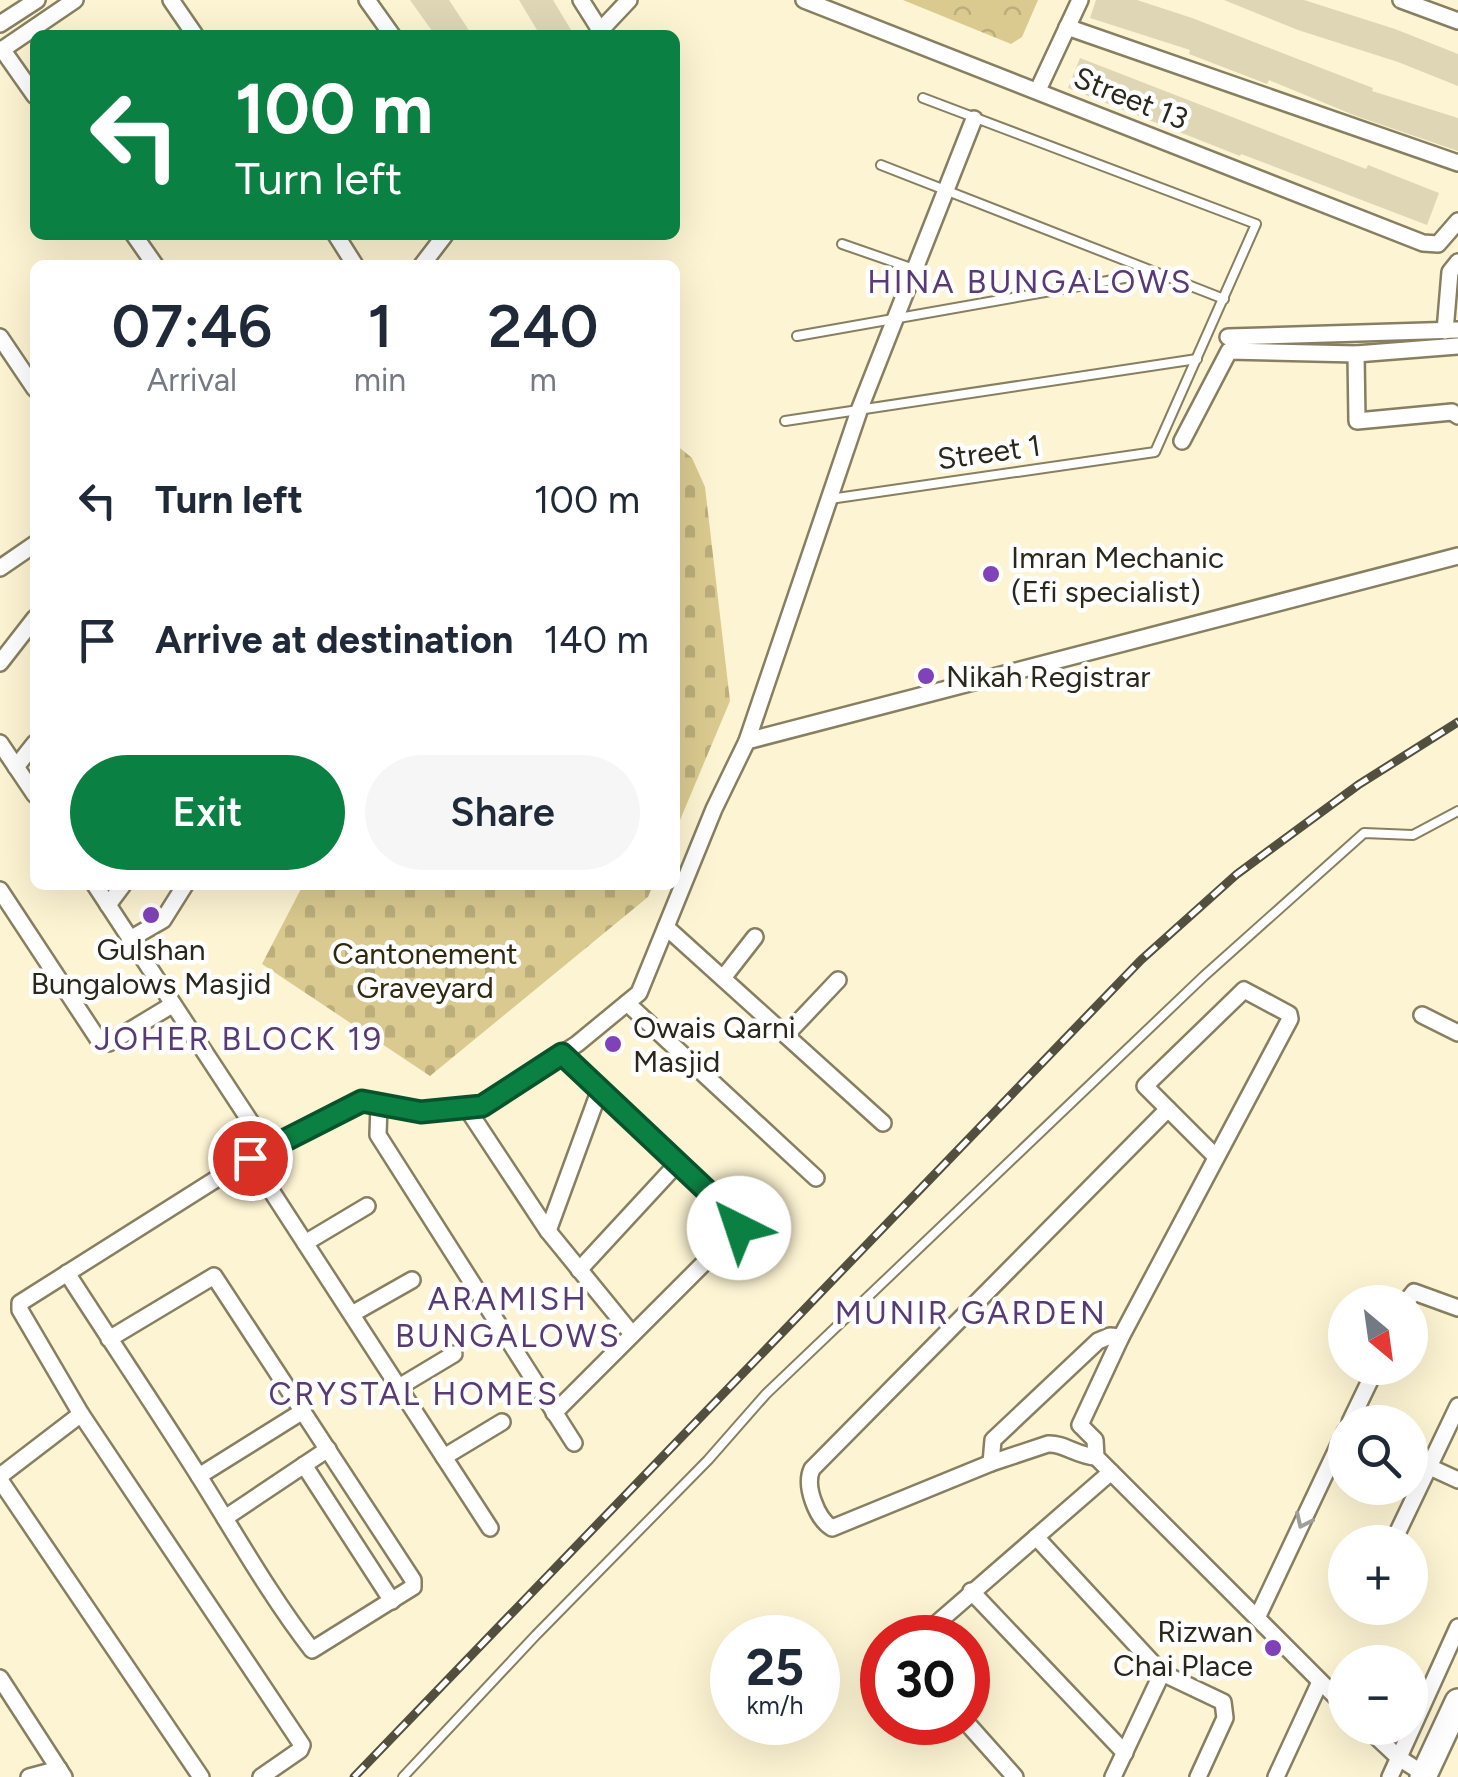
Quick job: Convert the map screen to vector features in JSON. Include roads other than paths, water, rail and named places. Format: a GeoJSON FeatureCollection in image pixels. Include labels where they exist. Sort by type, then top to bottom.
{"type":"FeatureCollection","features":[{"type":"Feature","properties":{"kind":"main road"},"geometry":{"type":"LineString","coordinates":[[1423,1775],[1458,1702]]}},
{"type":"Feature","properties":{"kind":"street"},"geometry":{"type":"LineString","coordinates":[[0,24],[37,0]]}},
{"type":"Feature","properties":{"kind":"street"},"geometry":{"type":"LineString","coordinates":[[31,30],[75,0]]}},
{"type":"Feature","properties":{"kind":"street"},"geometry":{"type":"LineString","coordinates":[[171,0],[192,30]]}},
{"type":"Feature","properties":{"kind":"street"},"geometry":{"type":"LineString","coordinates":[[368,0],[389,30]]}},
{"type":"Feature","properties":{"kind":"street"},"geometry":{"type":"LineString","coordinates":[[580,0],[597,30]]}},
{"type":"Feature","properties":{"kind":"street"},"geometry":{"type":"LineString","coordinates":[[600,30],[629,0]]}},
{"type":"Feature","properties":{"kind":"street","name":"Street 13"},"geometry":{"type":"LineString","coordinates":[[804,0],[1423,243],[1438,244],[1458,221]]}},
{"type":"Feature","properties":{"kind":"street"},"geometry":{"type":"LineString","coordinates":[[1038,90],[1080,0]]}},
{"type":"Feature","properties":{"kind":"street"},"geometry":{"type":"LineString","coordinates":[[1401,0],[1458,21]]}},
{"type":"Feature","properties":{"kind":"street"},"geometry":{"type":"LineString","coordinates":[[1067,27],[1458,163]]}},
{"type":"Feature","properties":{"kind":"street"},"geometry":{"type":"LineString","coordinates":[[30,30],[1,50],[30,89]]}},
{"type":"Feature","properties":{"kind":"street"},"geometry":{"type":"LineString","coordinates":[[261,1777],[302,1746],[82,1414],[20,1304],[250,1158],[362,1101],[421,1112],[482,1106],[562,1054],[639,994],[714,809],[747,741],[860,408],[974,119]]}},
{"type":"Feature","properties":{"kind":"street"},"geometry":{"type":"LineString","coordinates":[[1228,338],[1452,330],[1450,272],[1458,262]]}},
{"type":"Feature","properties":{"kind":"street"},"geometry":{"type":"LineString","coordinates":[[0,337],[30,381]]}},
{"type":"Feature","properties":{"kind":"street"},"geometry":{"type":"LineString","coordinates":[[1182,441],[1229,351],[1356,354],[1458,346]]}},
{"type":"Feature","properties":{"kind":"street"},"geometry":{"type":"LineString","coordinates":[[1356,354],[1358,421],[1452,412],[1458,416]]}},
{"type":"Feature","properties":{"kind":"street"},"geometry":{"type":"LineString","coordinates":[[0,568],[30,547]]}},
{"type":"Feature","properties":{"kind":"street"},"geometry":{"type":"LineString","coordinates":[[747,741],[1458,556]]}},
{"type":"Feature","properties":{"kind":"street"},"geometry":{"type":"LineString","coordinates":[[0,663],[30,624]]}},
{"type":"Feature","properties":{"kind":"street"},"geometry":{"type":"LineString","coordinates":[[0,744],[30,788]]}},
{"type":"Feature","properties":{"kind":"street"},"geometry":{"type":"LineString","coordinates":[[16,767],[30,749]]}},
{"type":"Feature","properties":{"kind":"street"},"geometry":{"type":"LineString","coordinates":[[0,890],[100,1042],[108,1043],[172,1005]]}},
{"type":"Feature","properties":{"kind":"street"},"geometry":{"type":"LineString","coordinates":[[98,890],[267,1148]]}},
{"type":"Feature","properties":{"kind":"street"},"geometry":{"type":"LineString","coordinates":[[108,905],[119,890]]}},
{"type":"Feature","properties":{"kind":"street"},"geometry":{"type":"LineString","coordinates":[[130,939],[163,920],[183,890]]}},
{"type":"Feature","properties":{"kind":"street"},"geometry":{"type":"LineString","coordinates":[[666,927],[883,1123]]}},
{"type":"Feature","properties":{"kind":"street"},"geometry":{"type":"LineString","coordinates":[[723,978],[755,937]]}},
{"type":"Feature","properties":{"kind":"street"},"geometry":{"type":"LineString","coordinates":[[786,1035],[838,980]]}},
{"type":"Feature","properties":{"kind":"street"},"geometry":{"type":"LineString","coordinates":[[1096,1457],[1095,1440],[1080,1425],[1121,1337],[1290,1019],[1289,1014],[1248,992],[1241,992],[1145,1086],[1216,1157]]}},
{"type":"Feature","properties":{"kind":"street"},"geometry":{"type":"LineString","coordinates":[[627,1003],[816,1178]]}},
{"type":"Feature","properties":{"kind":"street"},"geometry":{"type":"LineString","coordinates":[[1422,1015],[1458,1033]]}},
{"type":"Feature","properties":{"kind":"street"},"geometry":{"type":"LineString","coordinates":[[554,1413],[739,1228],[737,1219],[562,1054]]}},
{"type":"Feature","properties":{"kind":"street"},"geometry":{"type":"LineString","coordinates":[[548,1232],[600,1089]]}},
{"type":"Feature","properties":{"kind":"street"},"geometry":{"type":"LineString","coordinates":[[378,1104],[378,1135],[574,1444]]}},
{"type":"Feature","properties":{"kind":"street"},"geometry":{"type":"LineString","coordinates":[[466,1108],[548,1232],[632,1334]]}},
{"type":"Feature","properties":{"kind":"street"},"geometry":{"type":"LineString","coordinates":[[1168,1109],[812,1469],[808,1486],[822,1520],[832,1528],[991,1463],[1056,1444],[1079,1456],[1096,1457],[1328,1690]]}},
{"type":"Feature","properties":{"kind":"street"},"geometry":{"type":"LineString","coordinates":[[250,1158],[490,1528]]}},
{"type":"Feature","properties":{"kind":"street"},"geometry":{"type":"LineString","coordinates":[[579,1270],[678,1164]]}},
{"type":"Feature","properties":{"kind":"street"},"geometry":{"type":"LineString","coordinates":[[305,1243],[367,1206]]}},
{"type":"Feature","properties":{"kind":"street"},"geometry":{"type":"LineString","coordinates":[[68,1274],[225,1518],[312,1650],[414,1583],[214,1276],[110,1339]]}},
{"type":"Feature","properties":{"kind":"street"},"geometry":{"type":"LineString","coordinates":[[352,1314],[412,1280]]}},
{"type":"Feature","properties":{"kind":"street"},"geometry":{"type":"LineString","coordinates":[[1428,1297],[1458,1308]]}},
{"type":"Feature","properties":{"kind":"street"},"geometry":{"type":"LineString","coordinates":[[991,1463],[994,1440],[1098,1341],[1121,1337]]}},
{"type":"Feature","properties":{"kind":"street"},"geometry":{"type":"LineString","coordinates":[[399,1387],[454,1354]]}},
{"type":"Feature","properties":{"kind":"street"},"geometry":{"type":"LineString","coordinates":[[1401,1525],[1458,1406]]}},
{"type":"Feature","properties":{"kind":"street"},"geometry":{"type":"LineString","coordinates":[[199,1476],[303,1411]]}},
{"type":"Feature","properties":{"kind":"street"},"geometry":{"type":"LineString","coordinates":[[82,1414],[0,1478],[200,1777]]}},
{"type":"Feature","properties":{"kind":"street"},"geometry":{"type":"LineString","coordinates":[[444,1457],[502,1422]]}},
{"type":"Feature","properties":{"kind":"street"},"geometry":{"type":"LineString","coordinates":[[225,1518],[328,1449]]}},
{"type":"Feature","properties":{"kind":"street"},"geometry":{"type":"LineString","coordinates":[[304,1465],[392,1601]]}},
{"type":"Feature","properties":{"kind":"street"},"geometry":{"type":"LineString","coordinates":[[1429,1467],[1458,1480]]}},
{"type":"Feature","properties":{"kind":"street"},"geometry":{"type":"LineString","coordinates":[[1257,1618],[1328,1468]]}},
{"type":"Feature","properties":{"kind":"street"},"geometry":{"type":"LineString","coordinates":[[945,1615],[1111,1472]]}},
{"type":"Feature","properties":{"kind":"street"},"geometry":{"type":"LineString","coordinates":[[1036,1538],[1162,1673],[1222,1702],[1226,1708],[1224,1718],[1198,1777]]}},
{"type":"Feature","properties":{"kind":"street"},"geometry":{"type":"LineString","coordinates":[[971,1591],[1124,1753]]}},
{"type":"Feature","properties":{"kind":"street"},"geometry":{"type":"LineString","coordinates":[[1390,1777],[1458,1627]]}},
{"type":"Feature","properties":{"kind":"street"},"geometry":{"type":"LineString","coordinates":[[1113,1777],[1162,1673]]}},
{"type":"Feature","properties":{"kind":"street"},"geometry":{"type":"LineString","coordinates":[[0,1678],[61,1773],[29,1777]]}},
{"type":"Feature","properties":{"kind":"street"},"geometry":{"type":"LineString","coordinates":[[1276,1777],[1320,1682]]}},
{"type":"Feature","properties":{"kind":"street"},"geometry":{"type":"LineString","coordinates":[[987,1745],[1016,1777]]}},
{"type":"Feature","properties":{"kind":"street"},"geometry":{"type":"LineString","coordinates":[[1385,1745],[1423,1775]]}},
{"type":"Feature","properties":{"kind":"lane"},"geometry":{"type":"LineString","coordinates":[[785,421],[1198,359],[1256,224],[924,98]]}},
{"type":"Feature","properties":{"kind":"lane"},"geometry":{"type":"LineString","coordinates":[[881,165],[1224,299]]}},
{"type":"Feature","properties":{"kind":"lane"},"geometry":{"type":"LineString","coordinates":[[842,244],[914,269]]}},
{"type":"Feature","properties":{"kind":"lane"},"geometry":{"type":"LineString","coordinates":[[798,336],[1152,274]]}},
{"type":"Feature","properties":{"kind":"lane","name":"Street 1"},"geometry":{"type":"LineString","coordinates":[[830,499],[1155,452],[1198,359]]}},
{"type":"Feature","properties":{"kind":"lane"},"geometry":{"type":"LineString","coordinates":[[403,1777],[708,1460],[766,1394],[1204,976],[1364,833],[1414,836],[1458,811]]}},
{"type":"Feature","properties":{"kind":"railway"},"geometry":{"type":"LineString","coordinates":[[354,1777],[1141,960],[1237,874],[1358,785],[1458,722]]}},
{"type":"Feature","properties":{"kind":"place","name":"Imran Mechanic (Efi specialist)"},"geometry":{"type":"Point","coordinates":[991,574]}},
{"type":"Feature","properties":{"kind":"place","name":"Nikah Registrar"},"geometry":{"type":"Point","coordinates":[926,676]}},
{"type":"Feature","properties":{"kind":"place","name":"Gulshan Bungalows Masjid"},"geometry":{"type":"Point","coordinates":[151,915]}},
{"type":"Feature","properties":{"kind":"place","name":"Owais Qarni Masjid"},"geometry":{"type":"Point","coordinates":[613,1044]}},
{"type":"Feature","properties":{"kind":"place","name":"Rizwan Chai Place"},"geometry":{"type":"Point","coordinates":[1273,1648]}},
{"type":"Feature","properties":{"kind":"district","name":"HINA BUNGALOWS"},"geometry":{"type":"Point","coordinates":[1030,282]}},
{"type":"Feature","properties":{"kind":"district","name":"JOHER BLOCK 19"},"geometry":{"type":"Point","coordinates":[239,1039]}},
{"type":"Feature","properties":{"kind":"district","name":"MUNIR GARDEN"},"geometry":{"type":"Point","coordinates":[971,1313]}},
{"type":"Feature","properties":{"kind":"district","name":"ARAMISH BUNGALOWS"},"geometry":{"type":"Point","coordinates":[508,1318]}},
{"type":"Feature","properties":{"kind":"district","name":"CRYSTAL HOMES"},"geometry":{"type":"Point","coordinates":[414,1394]}},
{"type":"Feature","properties":{"kind":"park label","name":"Cantonement Graveyard"},"geometry":{"type":"Point","coordinates":[425,970]}}]}
